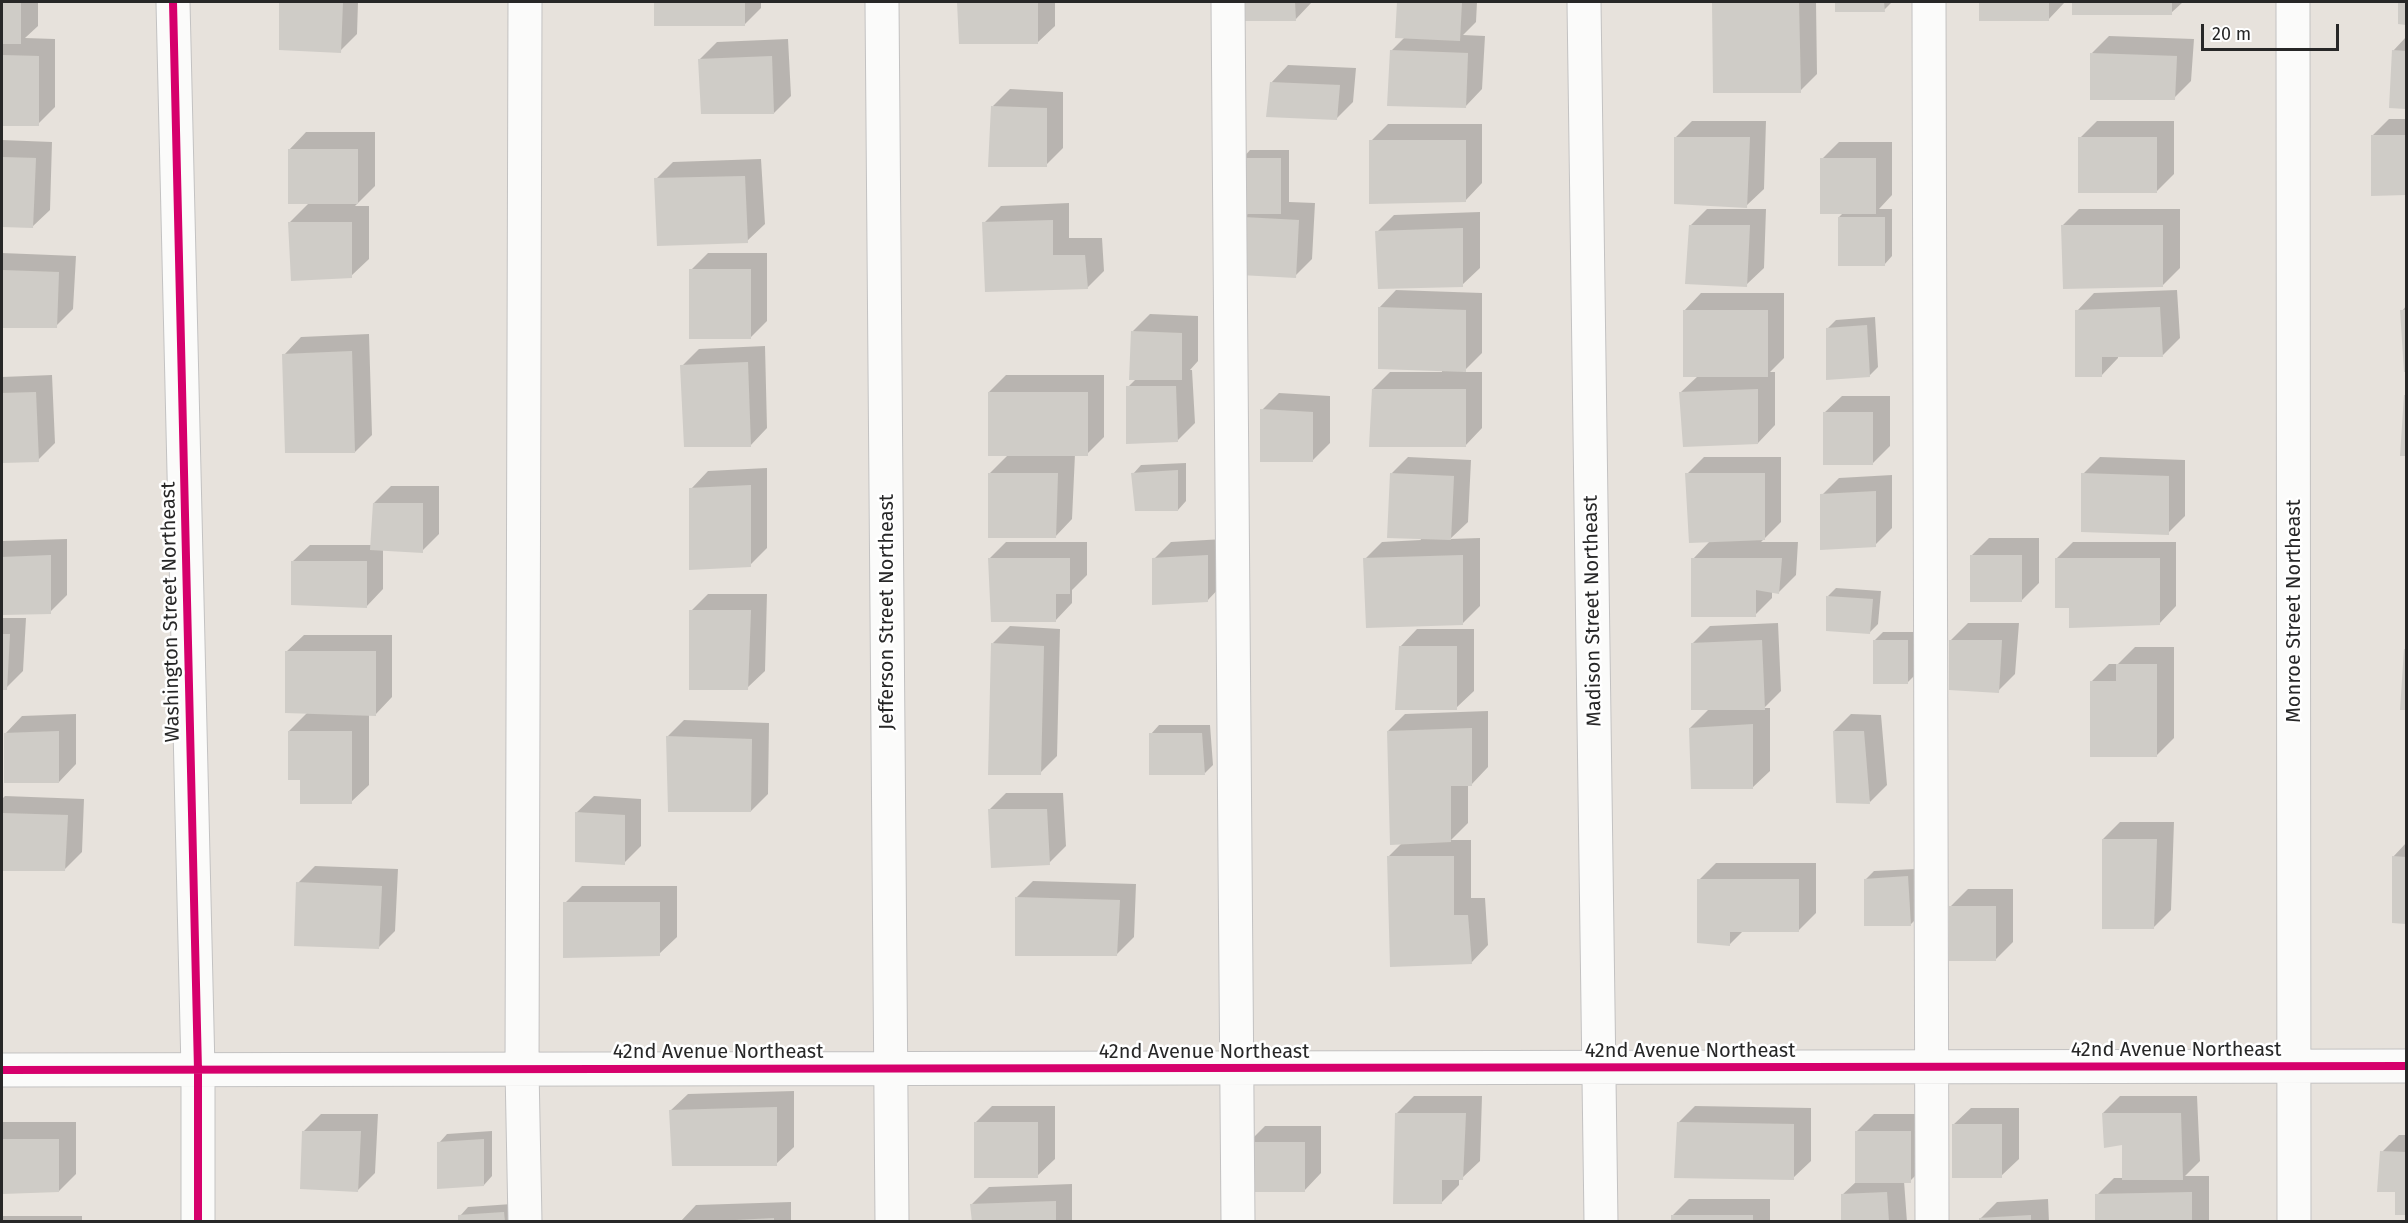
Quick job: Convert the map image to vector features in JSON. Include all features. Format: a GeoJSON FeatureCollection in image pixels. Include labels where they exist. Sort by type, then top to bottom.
{"type":"FeatureCollection","features":[{"type":"Feature","properties":{"kind":"street","name":"Washington Street Northeast"},"geometry":{"type":"LineString","coordinates":[[173,2],[198,1070],[198,1221]]}},
{"type":"Feature","properties":{"kind":"street"},"geometry":{"type":"LineString","coordinates":[[525,2],[522,1069],[525,1221]]}},
{"type":"Feature","properties":{"kind":"street","name":"Jefferson Street Northeast"},"geometry":{"type":"LineString","coordinates":[[882,2],[892,1221]]}},
{"type":"Feature","properties":{"kind":"street"},"geometry":{"type":"LineString","coordinates":[[1228,2],[1238,1221]]}},
{"type":"Feature","properties":{"kind":"street","name":"Madison Street Northeast"},"geometry":{"type":"LineString","coordinates":[[1584,2],[1601,1221]]}},
{"type":"Feature","properties":{"kind":"street"},"geometry":{"type":"LineString","coordinates":[[1929,2],[1932,1221]]}},
{"type":"Feature","properties":{"kind":"street","name":"Monroe Street Northeast"},"geometry":{"type":"LineString","coordinates":[[2293,2],[2295,1221]]}},
{"type":"Feature","properties":{"kind":"street","name":"42nd Avenue Northeast"},"geometry":{"type":"LineString","coordinates":[[2,1070],[2406,1066]]}},
{"type":"Feature","properties":{"kind":"building"},"geometry":{"type":"Polygon","coordinates":[[[2,2],[21,2],[21,44],[2,44],[2,2]]]}},
{"type":"Feature","properties":{"kind":"building"},"geometry":{"type":"Polygon","coordinates":[[[279,2],[343,2],[341,53],[279,50],[279,2]]]}},
{"type":"Feature","properties":{"kind":"building"},"geometry":{"type":"Polygon","coordinates":[[[654,2],[745,2],[745,26],[654,26],[654,2]]]}},
{"type":"Feature","properties":{"kind":"building"},"geometry":{"type":"Polygon","coordinates":[[[957,2],[1038,2],[1038,44],[959,44],[957,2]]]}},
{"type":"Feature","properties":{"kind":"building"},"geometry":{"type":"Polygon","coordinates":[[[1240,2],[1295,2],[1296,21],[1240,21],[1240,2]]]}},
{"type":"Feature","properties":{"kind":"building"},"geometry":{"type":"Polygon","coordinates":[[[1397,2],[1462,2],[1460,41],[1395,38],[1397,2]]]}},
{"type":"Feature","properties":{"kind":"building"},"geometry":{"type":"Polygon","coordinates":[[[1712,2],[1799,2],[1801,93],[1713,93],[1712,2]]]}},
{"type":"Feature","properties":{"kind":"building"},"geometry":{"type":"Polygon","coordinates":[[[1835,2],[1884,2],[1885,12],[1835,12],[1835,2]]]}},
{"type":"Feature","properties":{"kind":"building"},"geometry":{"type":"Polygon","coordinates":[[[1979,2],[2049,2],[2049,21],[1979,21],[1979,2]]]}},
{"type":"Feature","properties":{"kind":"building"},"geometry":{"type":"Polygon","coordinates":[[[2072,2],[2172,2],[2172,15],[2072,15],[2072,2]]]}},
{"type":"Feature","properties":{"kind":"building"},"geometry":{"type":"Polygon","coordinates":[[[2398,2],[2406,2],[2406,25],[2398,24],[2398,2]]]}},
{"type":"Feature","properties":{"kind":"building"},"geometry":{"type":"Polygon","coordinates":[[[1390,50],[1468,53],[1466,108],[1387,106],[1390,50]]]}},
{"type":"Feature","properties":{"kind":"building"},"geometry":{"type":"Polygon","coordinates":[[[2392,50],[2406,51],[2406,109],[2389,108],[2392,50]]]}},
{"type":"Feature","properties":{"kind":"building"},"geometry":{"type":"Polygon","coordinates":[[[2090,53],[2177,56],[2175,100],[2090,100],[2090,53]]]}},
{"type":"Feature","properties":{"kind":"building"},"geometry":{"type":"Polygon","coordinates":[[[2,55],[39,56],[39,126],[2,126],[2,55]]]}},
{"type":"Feature","properties":{"kind":"building"},"geometry":{"type":"Polygon","coordinates":[[[772,56],[774,114],[701,114],[698,59],[772,56]]]}},
{"type":"Feature","properties":{"kind":"building"},"geometry":{"type":"Polygon","coordinates":[[[1270,82],[1340,85],[1337,120],[1266,117],[1270,82]]]}},
{"type":"Feature","properties":{"kind":"building"},"geometry":{"type":"Polygon","coordinates":[[[991,106],[1047,108],[1047,167],[988,167],[991,106]]]}},
{"type":"Feature","properties":{"kind":"building"},"geometry":{"type":"Polygon","coordinates":[[[2371,135],[2406,135],[2406,195],[2371,196],[2371,135]]]}},
{"type":"Feature","properties":{"kind":"building"},"geometry":{"type":"Polygon","coordinates":[[[1674,137],[1750,137],[1747,208],[1674,204],[1674,137]]]}},
{"type":"Feature","properties":{"kind":"building"},"geometry":{"type":"Polygon","coordinates":[[[2078,137],[2157,137],[2157,193],[2078,193],[2078,137]]]}},
{"type":"Feature","properties":{"kind":"building"},"geometry":{"type":"Polygon","coordinates":[[[1369,140],[1466,140],[1466,202],[1369,204],[1369,140]]]}},
{"type":"Feature","properties":{"kind":"building"},"geometry":{"type":"Polygon","coordinates":[[[288,149],[358,149],[358,204],[288,204],[288,149]]]}},
{"type":"Feature","properties":{"kind":"building"},"geometry":{"type":"Polygon","coordinates":[[[2,157],[36,158],[33,228],[2,227],[2,157]]]}},
{"type":"Feature","properties":{"kind":"building"},"geometry":{"type":"Polygon","coordinates":[[[1240,158],[1281,158],[1281,214],[1237,214],[1240,158]]]}},
{"type":"Feature","properties":{"kind":"building"},"geometry":{"type":"Polygon","coordinates":[[[1820,158],[1876,158],[1876,214],[1820,214],[1820,158]]]}},
{"type":"Feature","properties":{"kind":"building"},"geometry":{"type":"Polygon","coordinates":[[[745,176],[748,243],[657,246],[654,178],[745,176]]]}},
{"type":"Feature","properties":{"kind":"building"},"geometry":{"type":"Polygon","coordinates":[[[1243,217],[1299,220],[1296,278],[1240,275],[1243,217]]]}},
{"type":"Feature","properties":{"kind":"building"},"geometry":{"type":"Polygon","coordinates":[[[1838,217],[1885,217],[1885,266],[1838,266],[1838,217]]]}},
{"type":"Feature","properties":{"kind":"building"},"geometry":{"type":"Polygon","coordinates":[[[1053,220],[1053,255],[1085,255],[1088,289],[985,292],[982,222],[1053,220]]]}},
{"type":"Feature","properties":{"kind":"building"},"geometry":{"type":"Polygon","coordinates":[[[288,222],[352,222],[352,278],[291,281],[288,222]]]}},
{"type":"Feature","properties":{"kind":"building"},"geometry":{"type":"Polygon","coordinates":[[[1689,225],[1750,225],[1747,287],[1685,284],[1689,225]]]}},
{"type":"Feature","properties":{"kind":"building"},"geometry":{"type":"Polygon","coordinates":[[[2061,225],[2163,225],[2163,287],[2063,289],[2061,225]]]}},
{"type":"Feature","properties":{"kind":"building"},"geometry":{"type":"Polygon","coordinates":[[[1463,228],[1463,287],[1378,289],[1375,231],[1463,228]]]}},
{"type":"Feature","properties":{"kind":"building"},"geometry":{"type":"Polygon","coordinates":[[[689,269],[751,269],[751,339],[689,339],[689,269]]]}},
{"type":"Feature","properties":{"kind":"building"},"geometry":{"type":"Polygon","coordinates":[[[2,270],[59,272],[57,328],[2,328],[2,270]]]}},
{"type":"Feature","properties":{"kind":"building"},"geometry":{"type":"Polygon","coordinates":[[[1378,307],[1466,310],[1466,372],[1378,369],[1378,307]]]}},
{"type":"Feature","properties":{"kind":"building"},"geometry":{"type":"Polygon","coordinates":[[[2160,307],[2163,357],[2102,357],[2102,377],[2075,377],[2075,310],[2160,307]]]}},
{"type":"Feature","properties":{"kind":"building"},"geometry":{"type":"Polygon","coordinates":[[[1683,310],[1768,310],[1768,377],[1683,377],[1683,310]]]}},
{"type":"Feature","properties":{"kind":"building"},"geometry":{"type":"Polygon","coordinates":[[[2400,310],[2406,310],[2406,372],[2404,372],[2400,310]]]}},
{"type":"Feature","properties":{"kind":"building"},"geometry":{"type":"Polygon","coordinates":[[[1867,325],[1870,377],[1826,380],[1826,328],[1867,325]]]}},
{"type":"Feature","properties":{"kind":"building"},"geometry":{"type":"Polygon","coordinates":[[[1131,331],[1182,333],[1182,380],[1129,380],[1131,331]]]}},
{"type":"Feature","properties":{"kind":"building"},"geometry":{"type":"Polygon","coordinates":[[[352,351],[355,453],[285,453],[282,354],[352,351]]]}},
{"type":"Feature","properties":{"kind":"building"},"geometry":{"type":"Polygon","coordinates":[[[748,362],[751,447],[684,447],[680,365],[748,362]]]}},
{"type":"Feature","properties":{"kind":"building"},"geometry":{"type":"Polygon","coordinates":[[[1126,386],[1176,386],[1178,442],[1126,444],[1126,386]]]}},
{"type":"Feature","properties":{"kind":"building"},"geometry":{"type":"Polygon","coordinates":[[[1372,389],[1466,389],[1466,447],[1369,447],[1372,389]]]}},
{"type":"Feature","properties":{"kind":"building"},"geometry":{"type":"Polygon","coordinates":[[[1758,389],[1758,444],[1683,447],[1679,392],[1758,389]]]}},
{"type":"Feature","properties":{"kind":"building"},"geometry":{"type":"Polygon","coordinates":[[[36,392],[39,462],[2,463],[2,393],[36,392]]]}},
{"type":"Feature","properties":{"kind":"building"},"geometry":{"type":"Polygon","coordinates":[[[988,392],[1088,392],[1088,456],[988,456],[988,392]]]}},
{"type":"Feature","properties":{"kind":"building"},"geometry":{"type":"Polygon","coordinates":[[[2404,395],[2406,395],[2406,456],[2400,456],[2404,395]]]}},
{"type":"Feature","properties":{"kind":"building"},"geometry":{"type":"Polygon","coordinates":[[[1260,409],[1313,412],[1313,462],[1260,462],[1260,409]]]}},
{"type":"Feature","properties":{"kind":"building"},"geometry":{"type":"Polygon","coordinates":[[[1823,412],[1873,412],[1873,465],[1823,465],[1823,412]]]}},
{"type":"Feature","properties":{"kind":"building"},"geometry":{"type":"Polygon","coordinates":[[[1178,470],[1178,511],[1135,511],[1131,473],[1178,470]]]}},
{"type":"Feature","properties":{"kind":"building"},"geometry":{"type":"Polygon","coordinates":[[[988,473],[1058,473],[1056,538],[988,538],[988,473]]]}},
{"type":"Feature","properties":{"kind":"building"},"geometry":{"type":"Polygon","coordinates":[[[1390,473],[1454,476],[1451,540],[1387,538],[1390,473]]]}},
{"type":"Feature","properties":{"kind":"building"},"geometry":{"type":"Polygon","coordinates":[[[1685,473],[1765,473],[1765,540],[1689,543],[1685,473]]]}},
{"type":"Feature","properties":{"kind":"building"},"geometry":{"type":"Polygon","coordinates":[[[2081,473],[2169,476],[2169,535],[2081,532],[2081,473]]]}},
{"type":"Feature","properties":{"kind":"building"},"geometry":{"type":"Polygon","coordinates":[[[751,485],[751,567],[689,570],[689,488],[751,485]]]}},
{"type":"Feature","properties":{"kind":"building"},"geometry":{"type":"Polygon","coordinates":[[[1876,491],[1876,547],[1820,550],[1820,494],[1876,491]]]}},
{"type":"Feature","properties":{"kind":"building"},"geometry":{"type":"Polygon","coordinates":[[[373,503],[423,503],[423,553],[370,550],[373,503]]]}},
{"type":"Feature","properties":{"kind":"building"},"geometry":{"type":"Polygon","coordinates":[[[51,555],[51,614],[2,615],[2,557],[51,555]]]}},
{"type":"Feature","properties":{"kind":"building"},"geometry":{"type":"Polygon","coordinates":[[[1208,555],[1208,602],[1152,605],[1152,558],[1208,555]]]}},
{"type":"Feature","properties":{"kind":"building"},"geometry":{"type":"Polygon","coordinates":[[[1463,555],[1463,625],[1366,628],[1363,558],[1463,555]]]}},
{"type":"Feature","properties":{"kind":"building"},"geometry":{"type":"Polygon","coordinates":[[[1970,555],[2022,555],[2022,602],[1970,602],[1970,555]]]}},
{"type":"Feature","properties":{"kind":"building"},"geometry":{"type":"Polygon","coordinates":[[[988,558],[1070,558],[1070,594],[1056,594],[1056,622],[991,622],[988,558]]]}},
{"type":"Feature","properties":{"kind":"building"},"geometry":{"type":"Polygon","coordinates":[[[1691,558],[1782,558],[1779,594],[1756,590],[1756,617],[1691,617],[1691,558]]]}},
{"type":"Feature","properties":{"kind":"building"},"geometry":{"type":"Polygon","coordinates":[[[2055,558],[2160,558],[2160,625],[2069,628],[2069,608],[2055,608],[2055,558]]]}},
{"type":"Feature","properties":{"kind":"building"},"geometry":{"type":"Polygon","coordinates":[[[291,561],[367,561],[367,608],[291,605],[291,561]]]}},
{"type":"Feature","properties":{"kind":"building"},"geometry":{"type":"Polygon","coordinates":[[[1826,596],[1873,599],[1870,634],[1826,631],[1826,596]]]}},
{"type":"Feature","properties":{"kind":"building"},"geometry":{"type":"Polygon","coordinates":[[[689,610],[751,610],[748,690],[689,690],[689,610]]]}},
{"type":"Feature","properties":{"kind":"building"},"geometry":{"type":"Polygon","coordinates":[[[2,634],[10,634],[7,690],[2,690],[2,634]]]}},
{"type":"Feature","properties":{"kind":"building"},"geometry":{"type":"Polygon","coordinates":[[[1762,640],[1765,710],[1691,710],[1691,643],[1762,640]]]}},
{"type":"Feature","properties":{"kind":"building"},"geometry":{"type":"Polygon","coordinates":[[[1873,640],[1908,640],[1908,684],[1873,684],[1873,640]]]}},
{"type":"Feature","properties":{"kind":"building"},"geometry":{"type":"Polygon","coordinates":[[[1949,640],[2002,640],[1999,693],[1949,690],[1949,640]]]}},
{"type":"Feature","properties":{"kind":"building"},"geometry":{"type":"Polygon","coordinates":[[[991,643],[1044,646],[1041,775],[988,775],[991,643]]]}},
{"type":"Feature","properties":{"kind":"building"},"geometry":{"type":"Polygon","coordinates":[[[1399,646],[1457,646],[1457,710],[1395,710],[1399,646]]]}},
{"type":"Feature","properties":{"kind":"building"},"geometry":{"type":"Polygon","coordinates":[[[2404,649],[2406,649],[2406,710],[2400,710],[2404,649]]]}},
{"type":"Feature","properties":{"kind":"building"},"geometry":{"type":"Polygon","coordinates":[[[285,651],[376,651],[376,716],[285,713],[285,651]]]}},
{"type":"Feature","properties":{"kind":"building"},"geometry":{"type":"Polygon","coordinates":[[[2116,664],[2157,664],[2157,757],[2090,757],[2090,681],[2116,681],[2116,664]]]}},
{"type":"Feature","properties":{"kind":"building"},"geometry":{"type":"Polygon","coordinates":[[[1753,724],[1753,789],[1691,789],[1689,728],[1753,724]]]}},
{"type":"Feature","properties":{"kind":"building"},"geometry":{"type":"Polygon","coordinates":[[[1472,728],[1472,786],[1451,786],[1451,842],[1390,845],[1387,731],[1472,728]]]}},
{"type":"Feature","properties":{"kind":"building"},"geometry":{"type":"Polygon","coordinates":[[[59,731],[59,783],[4,783],[4,733],[59,731]]]}},
{"type":"Feature","properties":{"kind":"building"},"geometry":{"type":"Polygon","coordinates":[[[288,731],[352,731],[352,804],[300,804],[300,780],[288,780],[288,731]]]}},
{"type":"Feature","properties":{"kind":"building"},"geometry":{"type":"Polygon","coordinates":[[[1833,731],[1864,731],[1870,804],[1836,803],[1833,731]]]}},
{"type":"Feature","properties":{"kind":"building"},"geometry":{"type":"Polygon","coordinates":[[[1149,733],[1202,733],[1205,775],[1149,775],[1149,733]]]}},
{"type":"Feature","properties":{"kind":"building"},"geometry":{"type":"Polygon","coordinates":[[[666,736],[752,739],[751,812],[668,812],[666,736]]]}},
{"type":"Feature","properties":{"kind":"building"},"geometry":{"type":"Polygon","coordinates":[[[988,809],[1047,809],[1050,865],[991,868],[988,809]]]}},
{"type":"Feature","properties":{"kind":"building"},"geometry":{"type":"Polygon","coordinates":[[[575,812],[625,815],[625,865],[575,862],[575,812]]]}},
{"type":"Feature","properties":{"kind":"building"},"geometry":{"type":"Polygon","coordinates":[[[2,813],[68,815],[65,871],[2,871],[2,813]]]}},
{"type":"Feature","properties":{"kind":"building"},"geometry":{"type":"Polygon","coordinates":[[[2102,839],[2157,839],[2154,929],[2102,929],[2102,839]]]}},
{"type":"Feature","properties":{"kind":"building"},"geometry":{"type":"Polygon","coordinates":[[[1387,856],[1454,856],[1454,915],[1468,915],[1472,964],[1390,967],[1387,856]]]}},
{"type":"Feature","properties":{"kind":"building"},"geometry":{"type":"Polygon","coordinates":[[[2392,856],[2406,857],[2406,924],[2392,923],[2392,856]]]}},
{"type":"Feature","properties":{"kind":"building"},"geometry":{"type":"Polygon","coordinates":[[[1908,876],[1911,926],[1864,926],[1864,879],[1908,876]]]}},
{"type":"Feature","properties":{"kind":"building"},"geometry":{"type":"Polygon","coordinates":[[[1697,879],[1799,879],[1799,932],[1730,932],[1730,946],[1697,943],[1697,879]]]}},
{"type":"Feature","properties":{"kind":"building"},"geometry":{"type":"Polygon","coordinates":[[[296,882],[382,886],[379,949],[294,946],[296,882]]]}},
{"type":"Feature","properties":{"kind":"building"},"geometry":{"type":"Polygon","coordinates":[[[1015,897],[1120,900],[1117,956],[1015,956],[1015,897]]]}},
{"type":"Feature","properties":{"kind":"building"},"geometry":{"type":"Polygon","coordinates":[[[563,902],[660,902],[660,956],[563,958],[563,902]]]}},
{"type":"Feature","properties":{"kind":"building"},"geometry":{"type":"Polygon","coordinates":[[[1949,906],[1996,906],[1996,961],[1949,961],[1949,906]]]}},
{"type":"Feature","properties":{"kind":"building"},"geometry":{"type":"Polygon","coordinates":[[[777,1107],[777,1166],[672,1166],[669,1110],[777,1107]]]}},
{"type":"Feature","properties":{"kind":"building"},"geometry":{"type":"Polygon","coordinates":[[[1395,1113],[1466,1113],[1463,1180],[1442,1180],[1442,1204],[1393,1204],[1395,1113]]]}},
{"type":"Feature","properties":{"kind":"building"},"geometry":{"type":"Polygon","coordinates":[[[2102,1113],[2181,1113],[2183,1180],[2122,1180],[2122,1145],[2104,1148],[2102,1113]]]}},
{"type":"Feature","properties":{"kind":"building"},"geometry":{"type":"Polygon","coordinates":[[[974,1122],[1038,1122],[1038,1178],[974,1178],[974,1122]]]}},
{"type":"Feature","properties":{"kind":"building"},"geometry":{"type":"Polygon","coordinates":[[[1677,1122],[1794,1124],[1794,1180],[1674,1178],[1677,1122]]]}},
{"type":"Feature","properties":{"kind":"building"},"geometry":{"type":"Polygon","coordinates":[[[1952,1124],[2002,1124],[2002,1178],[1952,1178],[1952,1124]]]}},
{"type":"Feature","properties":{"kind":"building"},"geometry":{"type":"Polygon","coordinates":[[[302,1131],[361,1131],[358,1192],[300,1189],[302,1131]]]}},
{"type":"Feature","properties":{"kind":"building"},"geometry":{"type":"Polygon","coordinates":[[[1855,1131],[1911,1131],[1911,1183],[1855,1183],[1855,1131]]]}},
{"type":"Feature","properties":{"kind":"building"},"geometry":{"type":"Polygon","coordinates":[[[2,1139],[59,1139],[59,1192],[2,1194],[2,1139]]]}},
{"type":"Feature","properties":{"kind":"building"},"geometry":{"type":"Polygon","coordinates":[[[484,1139],[484,1186],[437,1189],[437,1142],[484,1139]]]}},
{"type":"Feature","properties":{"kind":"building"},"geometry":{"type":"Polygon","coordinates":[[[1246,1142],[1305,1142],[1305,1192],[1249,1192],[1246,1142]]]}},
{"type":"Feature","properties":{"kind":"building"},"geometry":{"type":"Polygon","coordinates":[[[2380,1151],[2406,1152],[2406,1215],[2395,1215],[2395,1192],[2377,1192],[2380,1151]]]}},
{"type":"Feature","properties":{"kind":"building"},"geometry":{"type":"Polygon","coordinates":[[[1887,1192],[1889,1222],[1841,1222],[1841,1194],[1887,1192]]]}},
{"type":"Feature","properties":{"kind":"building"},"geometry":{"type":"Polygon","coordinates":[[[2192,1192],[2192,1222],[2095,1222],[2095,1194],[2192,1192]]]}},
{"type":"Feature","properties":{"kind":"building"},"geometry":{"type":"Polygon","coordinates":[[[1056,1201],[1056,1222],[972,1222],[970,1204],[1056,1201]]]}},
{"type":"Feature","properties":{"kind":"building"},"geometry":{"type":"Polygon","coordinates":[[[504,1212],[505,1222],[458,1222],[458,1215],[504,1212]]]}},
{"type":"Feature","properties":{"kind":"building"},"geometry":{"type":"Polygon","coordinates":[[[1671,1215],[1753,1215],[1753,1222],[1671,1222],[1671,1215]]]}},
{"type":"Feature","properties":{"kind":"building"},"geometry":{"type":"Polygon","coordinates":[[[2031,1215],[2031,1222],[1979,1222],[1979,1218],[2031,1215]]]}},
{"type":"Feature","properties":{"kind":"building"},"geometry":{"type":"Polygon","coordinates":[[[774,1218],[774,1222],[736,1222],[736,1220],[774,1218]]]}},
{"type":"Feature","properties":{"kind":"cycle path"},"geometry":{"type":"LineString","coordinates":[[173,2],[198,1070],[198,1222]]}},
{"type":"Feature","properties":{"kind":"cycle path"},"geometry":{"type":"LineString","coordinates":[[2,1070],[2406,1066]]}}]}
